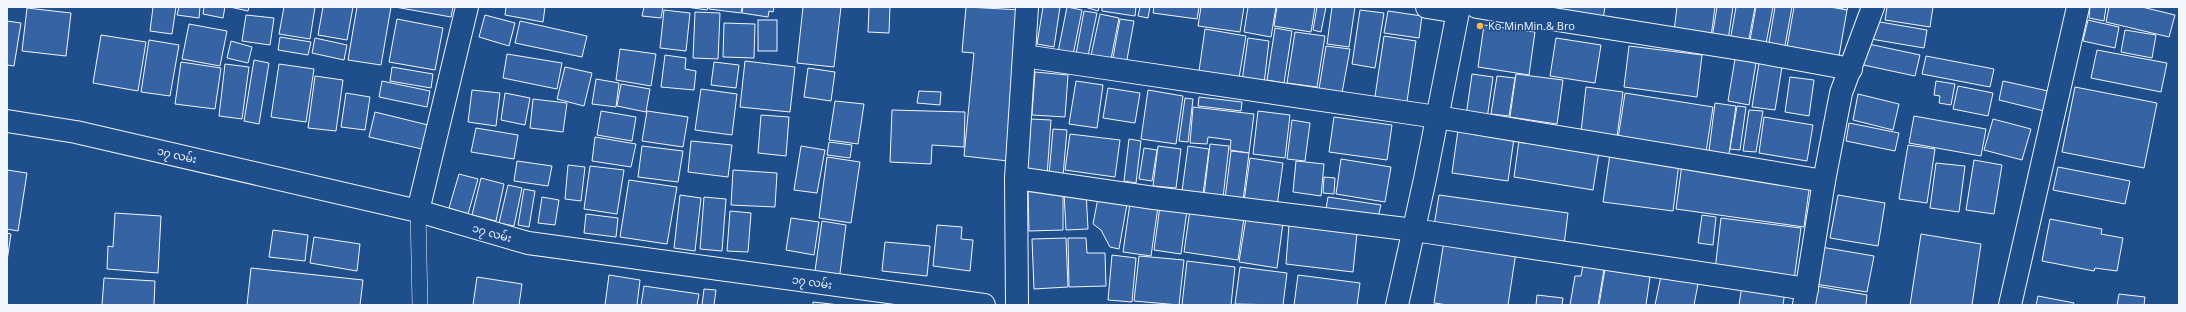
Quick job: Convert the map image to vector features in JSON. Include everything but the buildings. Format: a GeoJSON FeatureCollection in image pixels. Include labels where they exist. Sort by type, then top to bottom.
{"type":"FeatureCollection","features":[{"type":"Feature","properties":{"kind":"street"},"geometry":{"type":"LineString","coordinates":[[418,211],[467,7]]}},
{"type":"Feature","properties":{"kind":"street"},"geometry":{"type":"LineString","coordinates":[[1017,305],[1016,178],[1027,7]]}},
{"type":"Feature","properties":{"kind":"street"},"geometry":{"type":"LineString","coordinates":[[1427,7],[1465,9],[1753,51],[1851,69]]}},
{"type":"Feature","properties":{"kind":"street"},"geometry":{"type":"LineString","coordinates":[[1016,178],[1154,198],[1414,230],[1805,297],[1824,181],[1841,93],[1873,7]]}},
{"type":"Feature","properties":{"kind":"street"},"geometry":{"type":"LineString","coordinates":[[2010,305],[2078,7]]}},
{"type":"Feature","properties":{"kind":"street"},"geometry":{"type":"LineString","coordinates":[[1397,305],[1437,117],[1465,9]]}},
{"type":"Feature","properties":{"kind":"street"},"geometry":{"type":"LineString","coordinates":[[1024,56],[1437,117],[1824,181]]}},
{"type":"Feature","properties":{"kind":"street","name":"၁၇ လမ်း"},"geometry":{"type":"LineString","coordinates":[[7,121],[76,132],[418,211],[528,243],[984,305]]}},
{"type":"Feature","properties":{"kind":"lane"},"geometry":{"type":"LineString","coordinates":[[418,211],[420,305]]}},
{"type":"Feature","properties":{"kind":"place","name":"Ko MinMin & Bro"},"geometry":{"type":"Point","coordinates":[1480,26]}}]}
